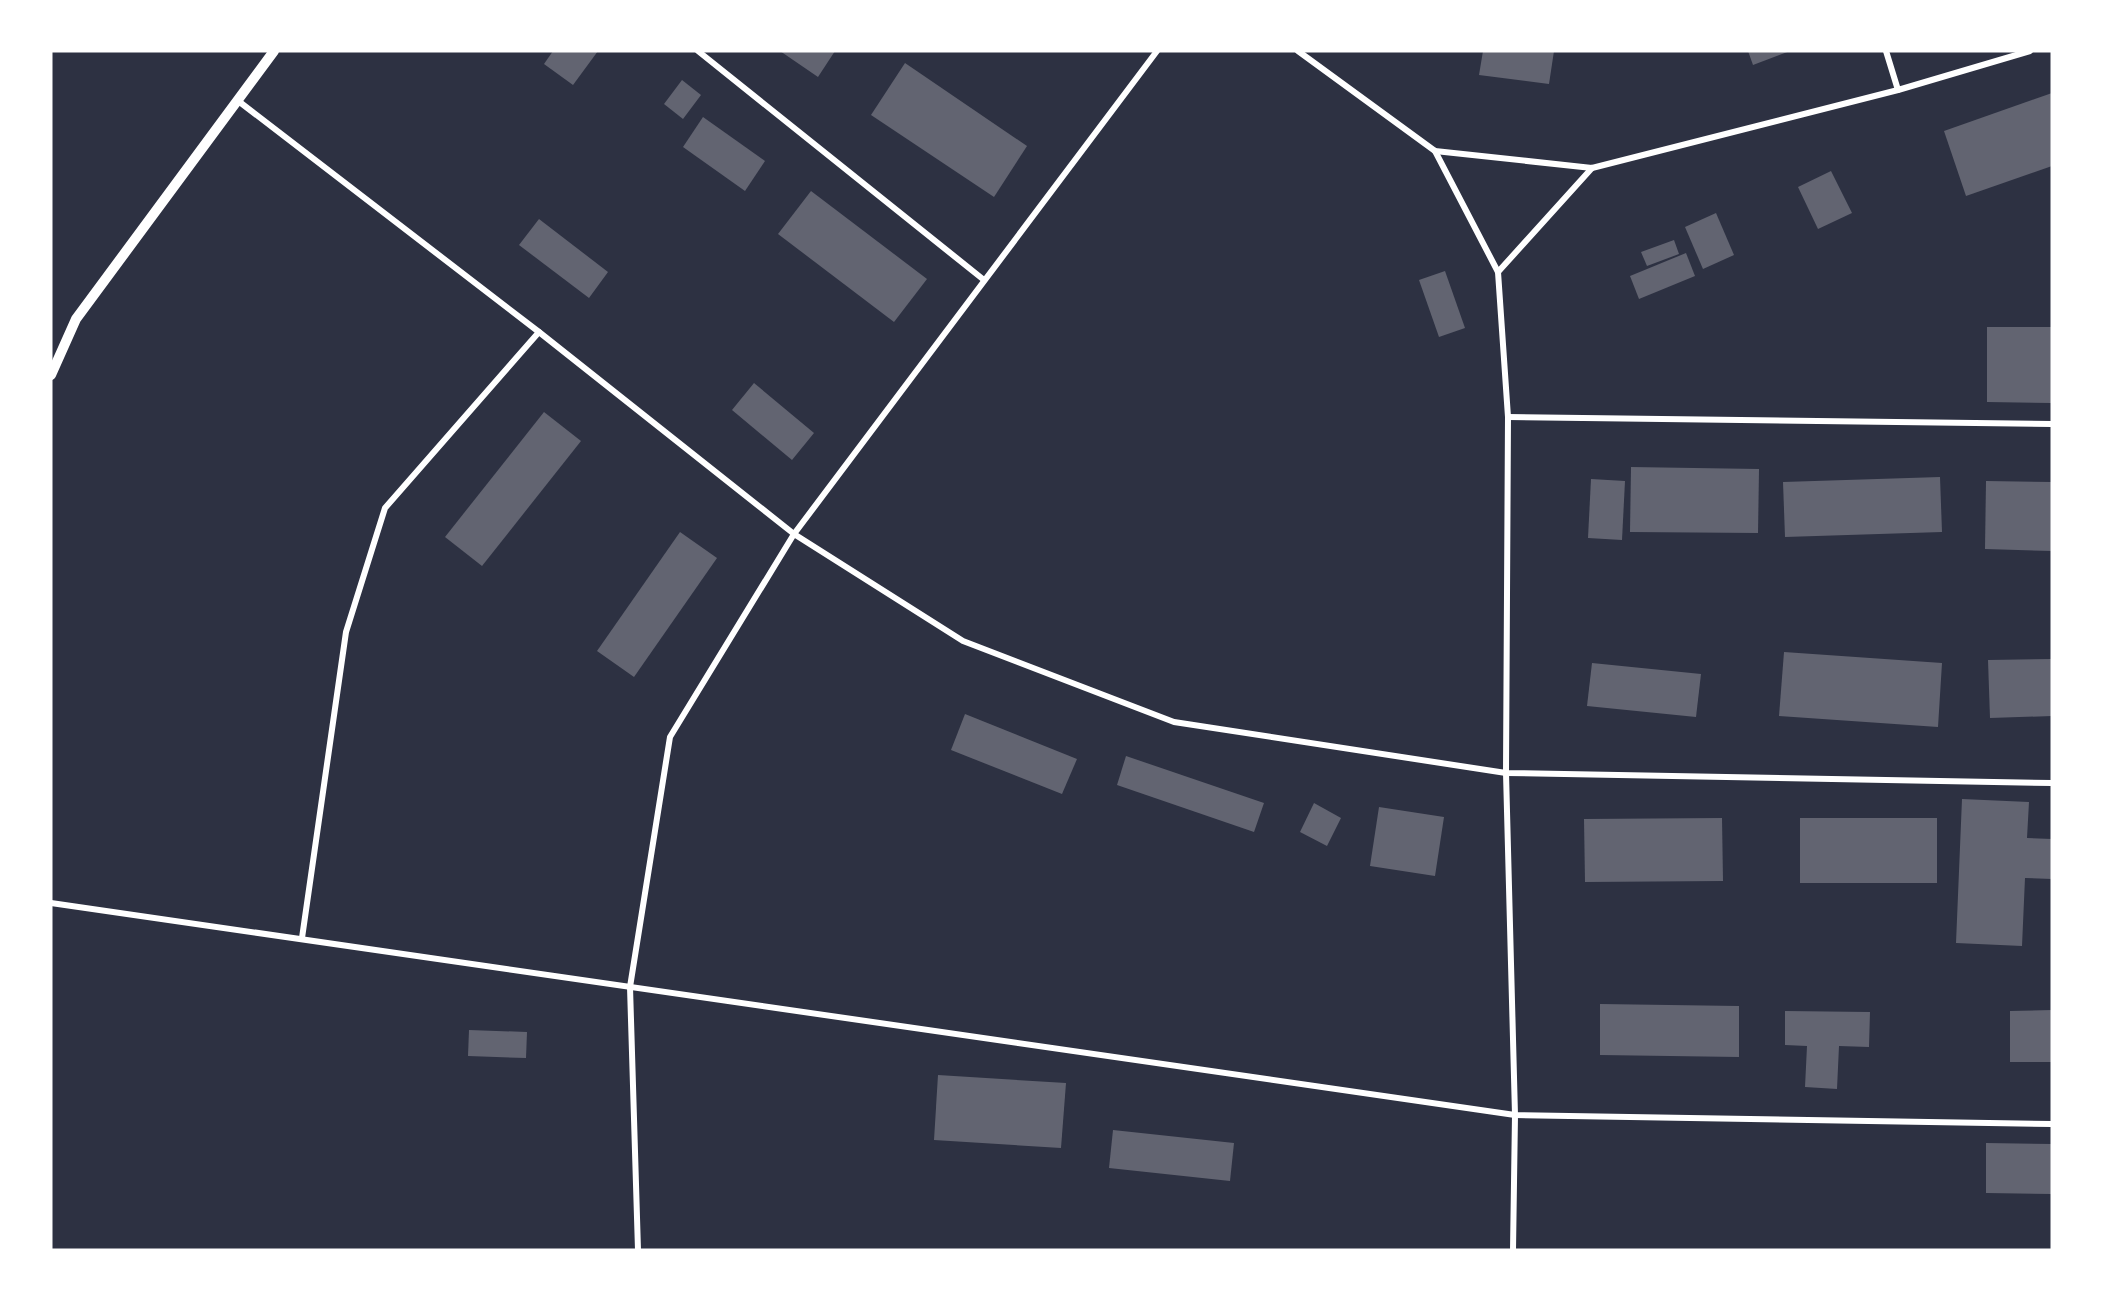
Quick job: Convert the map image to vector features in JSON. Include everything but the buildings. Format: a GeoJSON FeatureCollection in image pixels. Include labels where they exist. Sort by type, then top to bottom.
{"type":"FeatureCollection","features":[{"type":"Feature","properties":{"kind":"street"},"geometry":{"type":"LineString","coordinates":[[51,375],[76,319],[274,51]]}},
{"type":"Feature","properties":{"kind":"street"},"geometry":{"type":"LineString","coordinates":[[698,51],[984,280]]}},
{"type":"Feature","properties":{"kind":"street"},"geometry":{"type":"LineString","coordinates":[[638,1250],[630,987],[670,737],[794,534],[1157,51]]}},
{"type":"Feature","properties":{"kind":"street"},"geometry":{"type":"LineString","coordinates":[[1298,51],[1435,151],[1498,272],[1508,417],[1506,773],[1515,1115],[1513,1250]]}},
{"type":"Feature","properties":{"kind":"street"},"geometry":{"type":"LineString","coordinates":[[1886,51],[1898,90]]}},
{"type":"Feature","properties":{"kind":"street"},"geometry":{"type":"LineString","coordinates":[[1435,151],[1592,168],[1898,90],[2030,51]]}},
{"type":"Feature","properties":{"kind":"street"},"geometry":{"type":"LineString","coordinates":[[237,100],[539,332],[794,534],[963,641],[1174,722],[1506,773],[2052,783]]}},
{"type":"Feature","properties":{"kind":"street"},"geometry":{"type":"LineString","coordinates":[[1498,272],[1592,168]]}},
{"type":"Feature","properties":{"kind":"street"},"geometry":{"type":"LineString","coordinates":[[302,938],[346,632],[385,508],[539,332]]}},
{"type":"Feature","properties":{"kind":"street"},"geometry":{"type":"LineString","coordinates":[[1508,417],[2052,424]]}},
{"type":"Feature","properties":{"kind":"street"},"geometry":{"type":"LineString","coordinates":[[51,903],[1515,1115],[2052,1124]]}}]}
